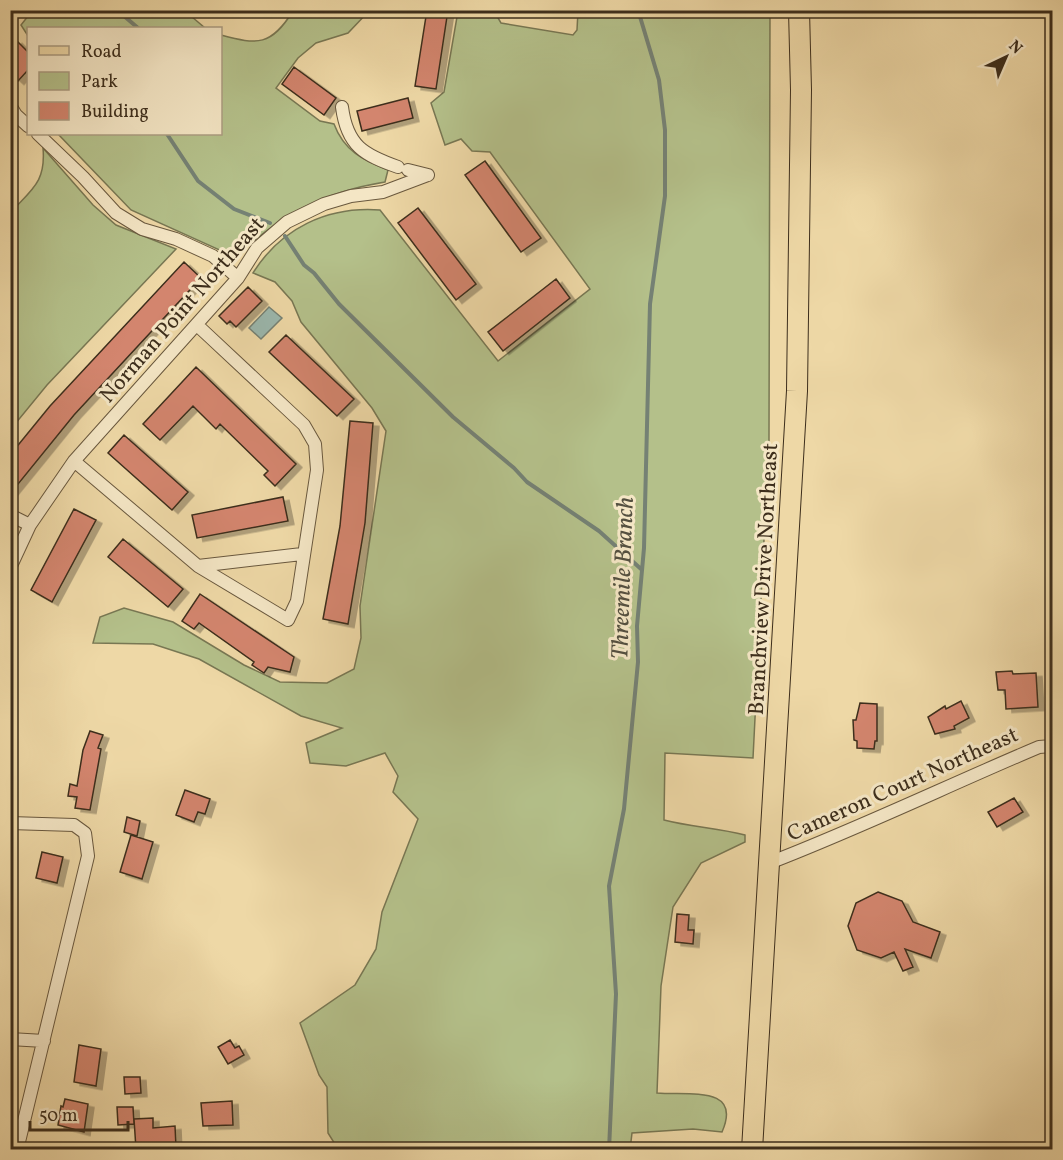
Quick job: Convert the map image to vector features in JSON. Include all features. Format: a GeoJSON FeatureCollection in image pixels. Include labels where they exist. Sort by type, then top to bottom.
{"type":"FeatureCollection","features":[{"type":"Feature","properties":{"kind":"main road","name":"Branchview Drive Northeast"},"geometry":{"type":"LineString","coordinates":[[752,1149],[797,391],[801,90],[799,10]]}},
{"type":"Feature","properties":{"kind":"street","name":"Norman Point Northeast"},"geometry":{"type":"LineString","coordinates":[[10,568],[30,525],[74,461],[238,278],[258,248],[287,222],[324,204],[351,196],[383,192],[428,176],[373,158],[345,129],[342,107]]}},
{"type":"Feature","properties":{"kind":"street"},"geometry":{"type":"LineString","coordinates":[[12,114],[27,125]]}},
{"type":"Feature","properties":{"kind":"street"},"geometry":{"type":"LineString","coordinates":[[39,135],[116,213],[142,229],[176,238],[213,256],[238,278]]}},
{"type":"Feature","properties":{"kind":"street"},"geometry":{"type":"LineString","coordinates":[[74,461],[198,566],[288,620],[297,601],[302,554],[317,470],[315,444],[304,425],[197,325]]}},
{"type":"Feature","properties":{"kind":"street"},"geometry":{"type":"LineString","coordinates":[[10,516],[30,525]]}},
{"type":"Feature","properties":{"kind":"street"},"geometry":{"type":"LineString","coordinates":[[198,566],[302,554]]}},
{"type":"Feature","properties":{"kind":"street","name":"Cameron Court Northeast"},"geometry":{"type":"LineString","coordinates":[[769,863],[839,836],[928,793],[1029,751],[1053,746]]}},
{"type":"Feature","properties":{"kind":"street"},"geometry":{"type":"LineString","coordinates":[[10,823],[74,825],[85,833],[88,856],[17,1149]]}},
{"type":"Feature","properties":{"kind":"street"},"geometry":{"type":"LineString","coordinates":[[10,1039],[44,1041]]}},
{"type":"Feature","properties":{"kind":"green space"},"geometry":{"type":"Polygon","coordinates":[[[32,11],[185,11],[204,27],[27,27],[27,34],[21,25],[32,11]]]}},
{"type":"Feature","properties":{"kind":"green space"},"geometry":{"type":"Polygon","coordinates":[[[293,11],[369,11],[348,33],[316,43],[298,58],[276,88],[320,121],[334,124],[343,141],[355,153],[388,170],[385,182],[342,192],[304,207],[269,229],[235,257],[131,210],[59,135],[222,135],[222,35],[245,40],[263,40],[278,31],[293,11]]]}},
{"type":"Feature","properties":{"kind":"green space"},"geometry":{"type":"Polygon","coordinates":[[[458,11],[494,11],[501,23],[573,35],[577,30],[578,11],[770,11],[769,440],[753,758],[665,753],[664,820],[745,835],[745,842],[701,863],[673,907],[661,986],[657,1093],[696,1094],[718,1099],[725,1106],[726,1117],[722,1132],[693,1129],[632,1133],[630,1150],[338,1149],[328,1133],[327,1087],[319,1075],[300,1023],[355,985],[376,949],[382,912],[418,819],[393,792],[398,776],[385,753],[346,766],[310,763],[306,743],[342,728],[301,716],[199,659],[153,644],[93,643],[100,617],[124,608],[173,622],[244,665],[280,682],[327,683],[354,669],[361,638],[360,606],[386,431],[372,408],[301,322],[292,301],[275,282],[253,273],[264,257],[292,232],[324,216],[342,212],[380,210],[498,361],[590,289],[490,152],[472,151],[461,139],[445,145],[431,103],[444,92],[458,11]]]}},
{"type":"Feature","properties":{"kind":"green space"},"geometry":{"type":"Polygon","coordinates":[[[43,148],[93,205],[116,225],[176,249],[47,385],[11,429],[11,212],[31,191],[40,177],[43,148]]]}},
{"type":"Feature","properties":{"kind":"water"},"geometry":{"type":"Polygon","coordinates":[[[269,307],[282,318],[261,339],[249,328],[269,307]]]}},
{"type":"Feature","properties":{"kind":"building"},"geometry":{"type":"Polygon","coordinates":[[[427,10],[448,10],[436,89],[415,86],[427,10]]]}},
{"type":"Feature","properties":{"kind":"building"},"geometry":{"type":"Polygon","coordinates":[[[16,40],[27,51],[27,71],[18,81],[10,74],[10,46],[16,40]]]}},
{"type":"Feature","properties":{"kind":"building"},"geometry":{"type":"Polygon","coordinates":[[[294,67],[336,98],[324,115],[282,84],[294,67]]]}},
{"type":"Feature","properties":{"kind":"building"},"geometry":{"type":"Polygon","coordinates":[[[408,98],[413,118],[362,131],[357,111],[408,98]]]}},
{"type":"Feature","properties":{"kind":"building"},"geometry":{"type":"Polygon","coordinates":[[[485,161],[541,238],[521,252],[465,175],[485,161]]]}},
{"type":"Feature","properties":{"kind":"building"},"geometry":{"type":"Polygon","coordinates":[[[418,208],[476,284],[456,300],[398,223],[418,208]]]}},
{"type":"Feature","properties":{"kind":"building"},"geometry":{"type":"Polygon","coordinates":[[[184,262],[201,278],[74,415],[10,494],[10,455],[50,406],[184,262]]]}},
{"type":"Feature","properties":{"kind":"building"},"geometry":{"type":"Polygon","coordinates":[[[556,279],[570,298],[503,351],[488,332],[556,279]]]}},
{"type":"Feature","properties":{"kind":"building"},"geometry":{"type":"Polygon","coordinates":[[[248,287],[262,301],[236,327],[230,321],[227,324],[219,316],[248,287]]]}},
{"type":"Feature","properties":{"kind":"building"},"geometry":{"type":"Polygon","coordinates":[[[286,335],[354,399],[337,416],[269,352],[286,335]]]}},
{"type":"Feature","properties":{"kind":"building"},"geometry":{"type":"Polygon","coordinates":[[[196,367],[296,464],[275,486],[264,475],[268,471],[220,424],[216,429],[193,406],[160,440],[143,424],[196,367]]]}},
{"type":"Feature","properties":{"kind":"building"},"geometry":{"type":"Polygon","coordinates":[[[350,421],[373,423],[365,523],[348,624],[323,619],[340,526],[350,421]]]}},
{"type":"Feature","properties":{"kind":"building"},"geometry":{"type":"Polygon","coordinates":[[[124,435],[188,492],[172,510],[108,453],[124,435]]]}},
{"type":"Feature","properties":{"kind":"building"},"geometry":{"type":"Polygon","coordinates":[[[283,497],[288,521],[197,538],[192,515],[283,497]]]}},
{"type":"Feature","properties":{"kind":"building"},"geometry":{"type":"Polygon","coordinates":[[[74,509],[96,520],[52,602],[31,590],[74,509]]]}},
{"type":"Feature","properties":{"kind":"building"},"geometry":{"type":"Polygon","coordinates":[[[123,539],[183,589],[168,607],[108,557],[123,539]]]}},
{"type":"Feature","properties":{"kind":"building"},"geometry":{"type":"Polygon","coordinates":[[[200,594],[294,657],[290,672],[268,667],[264,673],[252,665],[254,662],[199,623],[194,629],[182,621],[200,594]]]}},
{"type":"Feature","properties":{"kind":"building"},"geometry":{"type":"Polygon","coordinates":[[[1012,671],[1013,674],[1036,673],[1038,707],[1006,709],[1005,690],[998,690],[996,672],[1012,671]]]}},
{"type":"Feature","properties":{"kind":"building"},"geometry":{"type":"Polygon","coordinates":[[[961,701],[969,718],[954,726],[955,729],[935,734],[928,717],[945,706],[946,709],[961,701]]]}},
{"type":"Feature","properties":{"kind":"building"},"geometry":{"type":"Polygon","coordinates":[[[860,703],[877,704],[877,741],[875,741],[874,749],[857,748],[857,741],[854,740],[853,720],[856,720],[860,703]]]}},
{"type":"Feature","properties":{"kind":"building"},"geometry":{"type":"Polygon","coordinates":[[[90,731],[103,735],[98,748],[101,749],[90,810],[75,808],[77,797],[68,796],[70,784],[77,786],[83,750],[90,731]]]}},
{"type":"Feature","properties":{"kind":"building"},"geometry":{"type":"Polygon","coordinates":[[[185,790],[210,799],[205,814],[198,812],[194,822],[176,815],[185,790]]]}},
{"type":"Feature","properties":{"kind":"building"},"geometry":{"type":"Polygon","coordinates":[[[1014,798],[1023,812],[997,827],[988,812],[1014,798]]]}},
{"type":"Feature","properties":{"kind":"building"},"geometry":{"type":"Polygon","coordinates":[[[127,817],[140,821],[137,836],[124,832],[127,817]]]}},
{"type":"Feature","properties":{"kind":"building"},"geometry":{"type":"Polygon","coordinates":[[[131,835],[153,842],[142,879],[120,872],[131,835]]]}},
{"type":"Feature","properties":{"kind":"building"},"geometry":{"type":"Polygon","coordinates":[[[42,852],[63,857],[57,883],[36,878],[42,852]]]}},
{"type":"Feature","properties":{"kind":"building"},"geometry":{"type":"Polygon","coordinates":[[[878,892],[902,901],[913,922],[940,932],[931,958],[905,949],[913,967],[903,971],[894,952],[881,958],[857,950],[848,926],[856,903],[878,892]]]}},
{"type":"Feature","properties":{"kind":"building"},"geometry":{"type":"Polygon","coordinates":[[[677,914],[689,915],[688,930],[694,930],[693,944],[675,942],[677,914]]]}},
{"type":"Feature","properties":{"kind":"building"},"geometry":{"type":"Polygon","coordinates":[[[230,1040],[235,1048],[239,1046],[244,1055],[228,1064],[218,1047],[230,1040]]]}},
{"type":"Feature","properties":{"kind":"building"},"geometry":{"type":"Polygon","coordinates":[[[79,1045],[101,1049],[96,1086],[74,1082],[79,1045]]]}},
{"type":"Feature","properties":{"kind":"building"},"geometry":{"type":"Polygon","coordinates":[[[124,1077],[140,1077],[141,1093],[125,1094],[124,1077]]]}},
{"type":"Feature","properties":{"kind":"building"},"geometry":{"type":"Polygon","coordinates":[[[65,1099],[88,1104],[84,1132],[58,1125],[61,1106],[63,1107],[65,1099]]]}},
{"type":"Feature","properties":{"kind":"building"},"geometry":{"type":"Polygon","coordinates":[[[232,1101],[233,1125],[203,1126],[201,1103],[232,1101]]]}},
{"type":"Feature","properties":{"kind":"building"},"geometry":{"type":"Polygon","coordinates":[[[117,1107],[133,1107],[134,1124],[118,1125],[117,1107]]]}},
{"type":"Feature","properties":{"kind":"building"},"geometry":{"type":"Polygon","coordinates":[[[153,1118],[153,1128],[175,1126],[176,1147],[136,1149],[134,1119],[153,1118]]]}},
{"type":"Feature","properties":{"kind":"waterway"},"geometry":{"type":"LineString","coordinates":[[117,10],[137,27]]}},
{"type":"Feature","properties":{"kind":"waterway","name":"Threemile Branch"},"geometry":{"type":"LineString","coordinates":[[609,1150],[616,994],[609,886],[624,809],[638,662],[637,626],[644,548],[650,304],[665,196],[665,130],[659,80],[638,10]]}},
{"type":"Feature","properties":{"kind":"waterway"},"geometry":{"type":"LineString","coordinates":[[168,135],[198,181],[234,209],[270,223]]}},
{"type":"Feature","properties":{"kind":"waterway"},"geometry":{"type":"LineString","coordinates":[[285,236],[304,265],[314,273],[339,304],[453,417],[514,468],[527,482],[599,531],[641,569]]}}]}
